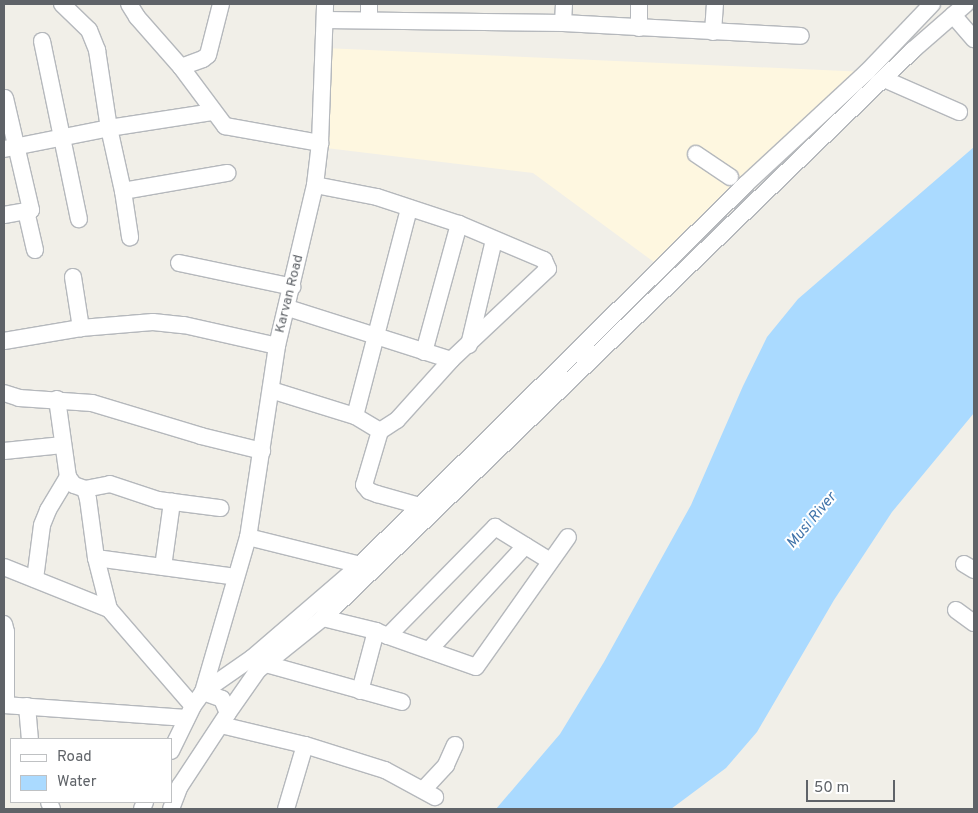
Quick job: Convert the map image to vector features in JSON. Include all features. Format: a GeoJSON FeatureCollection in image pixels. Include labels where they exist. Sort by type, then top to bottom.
{"type":"FeatureCollection","features":[{"type":"Feature","properties":{"kind":"street"},"geometry":{"type":"LineString","coordinates":[[62,4],[89,30],[93,38],[109,128],[123,191],[130,237]]}},
{"type":"Feature","properties":{"kind":"street"},"geometry":{"type":"LineString","coordinates":[[129,4],[137,17],[181,67],[212,112],[225,126],[233,129],[320,143]]}},
{"type":"Feature","properties":{"kind":"street"},"geometry":{"type":"LineString","coordinates":[[181,67],[208,55],[221,4]]}},
{"type":"Feature","properties":{"kind":"street"},"geometry":{"type":"LineString","coordinates":[[563,23],[564,4]]}},
{"type":"Feature","properties":{"kind":"street"},"geometry":{"type":"LineString","coordinates":[[639,4],[639,28]]}},
{"type":"Feature","properties":{"kind":"street"},"geometry":{"type":"LineString","coordinates":[[713,32],[715,4]]}},
{"type":"Feature","properties":{"kind":"street"},"geometry":{"type":"LineString","coordinates":[[203,692],[259,652],[360,565],[746,184],[867,72],[932,4]]}},
{"type":"Feature","properties":{"kind":"street"},"geometry":{"type":"LineString","coordinates":[[171,809],[180,786],[258,670],[323,618],[626,324],[913,50],[966,4]]}},
{"type":"Feature","properties":{"kind":"street"},"geometry":{"type":"LineString","coordinates":[[325,12],[369,11],[801,36]]}},
{"type":"Feature","properties":{"kind":"street","name":"Karvan Road"},"geometry":{"type":"LineString","coordinates":[[172,749],[190,712],[203,692],[248,537],[277,346],[293,287],[315,185],[320,143],[325,12]]}},
{"type":"Feature","properties":{"kind":"street"},"geometry":{"type":"LineString","coordinates":[[953,15],[974,39]]}},
{"type":"Feature","properties":{"kind":"street"},"geometry":{"type":"LineString","coordinates":[[42,40],[79,219]]}},
{"type":"Feature","properties":{"kind":"street"},"geometry":{"type":"LineString","coordinates":[[884,79],[959,112]]}},
{"type":"Feature","properties":{"kind":"street"},"geometry":{"type":"LineString","coordinates":[[4,215],[31,210],[10,148],[5,98]]}},
{"type":"Feature","properties":{"kind":"street"},"geometry":{"type":"LineString","coordinates":[[10,148],[109,128],[212,112]]}},
{"type":"Feature","properties":{"kind":"street"},"geometry":{"type":"LineString","coordinates":[[696,154],[730,177]]}},
{"type":"Feature","properties":{"kind":"street"},"geometry":{"type":"LineString","coordinates":[[123,191],[227,173]]}},
{"type":"Feature","properties":{"kind":"street"},"geometry":{"type":"LineString","coordinates":[[315,185],[377,197],[459,224],[544,260],[548,269],[451,360],[397,420],[380,430],[364,485],[369,491],[377,494],[420,506]]}},
{"type":"Feature","properties":{"kind":"street"},"geometry":{"type":"LineString","coordinates":[[355,416],[409,208]]}},
{"type":"Feature","properties":{"kind":"street"},"geometry":{"type":"LineString","coordinates":[[26,212],[35,250]]}},
{"type":"Feature","properties":{"kind":"street"},"geometry":{"type":"LineString","coordinates":[[424,352],[459,224]]}},
{"type":"Feature","properties":{"kind":"street"},"geometry":{"type":"LineString","coordinates":[[470,344],[494,240]]}},
{"type":"Feature","properties":{"kind":"street"},"geometry":{"type":"LineString","coordinates":[[179,262],[293,287]]}},
{"type":"Feature","properties":{"kind":"street"},"geometry":{"type":"LineString","coordinates":[[73,276],[80,328]]}},
{"type":"Feature","properties":{"kind":"street"},"geometry":{"type":"LineString","coordinates":[[288,308],[451,360]]}},
{"type":"Feature","properties":{"kind":"street"},"geometry":{"type":"LineString","coordinates":[[4,341],[80,328],[153,322],[184,325],[277,346]]}},
{"type":"Feature","properties":{"kind":"street"},"geometry":{"type":"LineString","coordinates":[[271,390],[355,416],[380,430]]}},
{"type":"Feature","properties":{"kind":"street"},"geometry":{"type":"LineString","coordinates":[[4,393],[19,398],[56,399],[92,403],[201,436],[262,451]]}},
{"type":"Feature","properties":{"kind":"street"},"geometry":{"type":"LineString","coordinates":[[56,399],[68,477],[74,485],[85,489],[110,484],[158,500],[220,508]]}},
{"type":"Feature","properties":{"kind":"street"},"geometry":{"type":"LineString","coordinates":[[4,451],[62,445]]}},
{"type":"Feature","properties":{"kind":"street"},"geometry":{"type":"LineString","coordinates":[[35,580],[42,525],[68,477]]}},
{"type":"Feature","properties":{"kind":"street"},"geometry":{"type":"LineString","coordinates":[[85,489],[96,558],[109,609],[190,712]]}},
{"type":"Feature","properties":{"kind":"street"},"geometry":{"type":"LineString","coordinates":[[163,567],[172,502]]}},
{"type":"Feature","properties":{"kind":"street"},"geometry":{"type":"LineString","coordinates":[[360,691],[382,633],[495,527],[550,561]]}},
{"type":"Feature","properties":{"kind":"street"},"geometry":{"type":"LineString","coordinates":[[248,537],[360,565]]}},
{"type":"Feature","properties":{"kind":"street"},"geometry":{"type":"LineString","coordinates":[[323,618],[382,633],[476,666],[568,537]]}},
{"type":"Feature","properties":{"kind":"street"},"geometry":{"type":"LineString","coordinates":[[429,650],[525,546]]}},
{"type":"Feature","properties":{"kind":"street"},"geometry":{"type":"LineString","coordinates":[[96,558],[236,577]]}},
{"type":"Feature","properties":{"kind":"street"},"geometry":{"type":"LineString","coordinates":[[4,567],[109,609]]}},
{"type":"Feature","properties":{"kind":"street"},"geometry":{"type":"LineString","coordinates":[[956,610],[974,623]]}},
{"type":"Feature","properties":{"kind":"street"},"geometry":{"type":"LineString","coordinates":[[4,624],[6,632],[5,705],[190,712]]}},
{"type":"Feature","properties":{"kind":"street"},"geometry":{"type":"LineString","coordinates":[[266,664],[402,702]]}},
{"type":"Feature","properties":{"kind":"street"},"geometry":{"type":"LineString","coordinates":[[203,692],[222,699],[224,719]]}},
{"type":"Feature","properties":{"kind":"street"},"geometry":{"type":"LineString","coordinates":[[26,706],[30,738]]}},
{"type":"Feature","properties":{"kind":"street"},"geometry":{"type":"LineString","coordinates":[[224,719],[385,770],[429,793],[446,765],[455,745]]}},
{"type":"Feature","properties":{"kind":"street"},"geometry":{"type":"LineString","coordinates":[[286,809],[305,744]]}},
{"type":"Feature","properties":{"kind":"shaded area"},"geometry":{"type":"Polygon","coordinates":[[[324,48],[867,72],[662,268],[533,173],[326,148],[324,48]]]}},
{"type":"Feature","properties":{"kind":"water","name":"Musi River"},"geometry":{"type":"Polygon","coordinates":[[[974,147],[974,413],[892,512],[834,600],[757,732],[726,768],[671,809],[496,809],[560,734],[604,662],[691,505],[743,386],[767,337],[798,299],[974,147]]]}}]}
